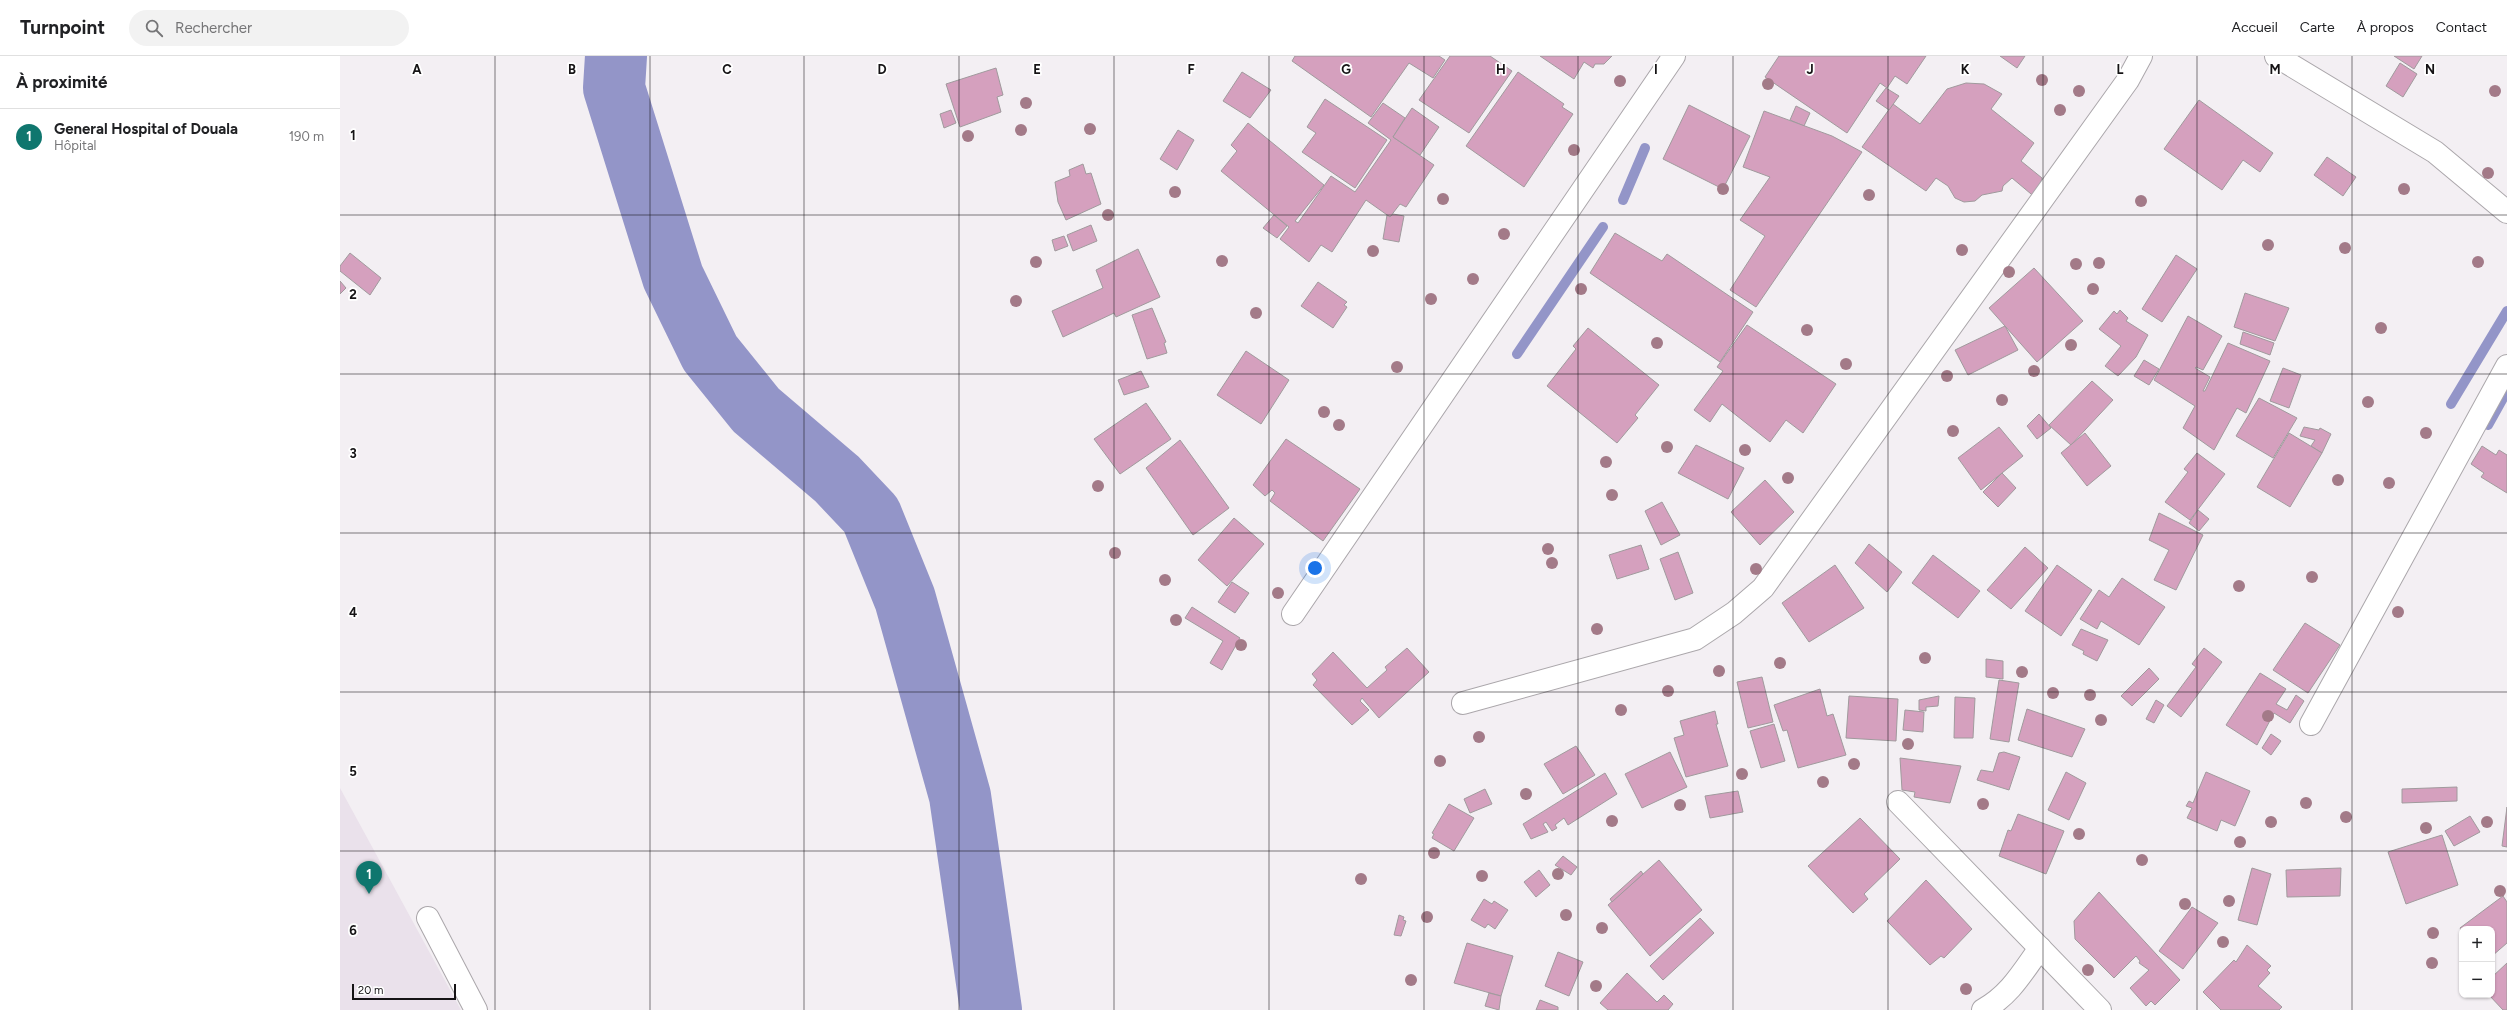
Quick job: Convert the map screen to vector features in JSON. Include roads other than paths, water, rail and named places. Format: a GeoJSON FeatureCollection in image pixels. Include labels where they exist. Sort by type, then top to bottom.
{"type":"FeatureCollection","features":[{"type":"Feature","properties":{"kind":"street"},"geometry":{"type":"LineString","coordinates":[[1293,614],[1674,56]]}},
{"type":"Feature","properties":{"kind":"street"},"geometry":{"type":"LineString","coordinates":[[1463,703],[1695,639],[1734,613],[1763,588],[2128,80],[2141,56]]}},
{"type":"Feature","properties":{"kind":"street"},"geometry":{"type":"LineString","coordinates":[[2276,56],[2435,152],[2507,212]]}},
{"type":"Feature","properties":{"kind":"street"},"geometry":{"type":"LineString","coordinates":[[2311,724],[2507,366]]}},
{"type":"Feature","properties":{"kind":"street"},"geometry":{"type":"LineString","coordinates":[[1898,802],[2100,1010]]}},
{"type":"Feature","properties":{"kind":"street"},"geometry":{"type":"LineString","coordinates":[[428,918],[476,1010]]}},
{"type":"Feature","properties":{"kind":"street"},"geometry":{"type":"LineString","coordinates":[[1983,1010],[2000,1001],[2010,990],[2040,948]]}},
{"type":"Feature","properties":{"kind":"waterway"},"geometry":{"type":"LineString","coordinates":[[616,56],[614,88],[673,277],[710,353],[756,410],[837,479],[871,515],[905,599],[960,796],[991,1010]]}},
{"type":"Feature","properties":{"kind":"waterway"},"geometry":{"type":"LineString","coordinates":[[1623,200],[1645,148]]}},
{"type":"Feature","properties":{"kind":"waterway"},"geometry":{"type":"LineString","coordinates":[[1517,354],[1603,227]]}},
{"type":"Feature","properties":{"kind":"waterway"},"geometry":{"type":"LineString","coordinates":[[2451,404],[2507,311]]}},
{"type":"Feature","properties":{"kind":"waterway"},"geometry":{"type":"LineString","coordinates":[[2488,425],[2507,391]]}},
{"type":"Feature","properties":{"kind":"place","name":"General Hospital of Douala"},"geometry":{"type":"Point","coordinates":[369,894]}}]}
